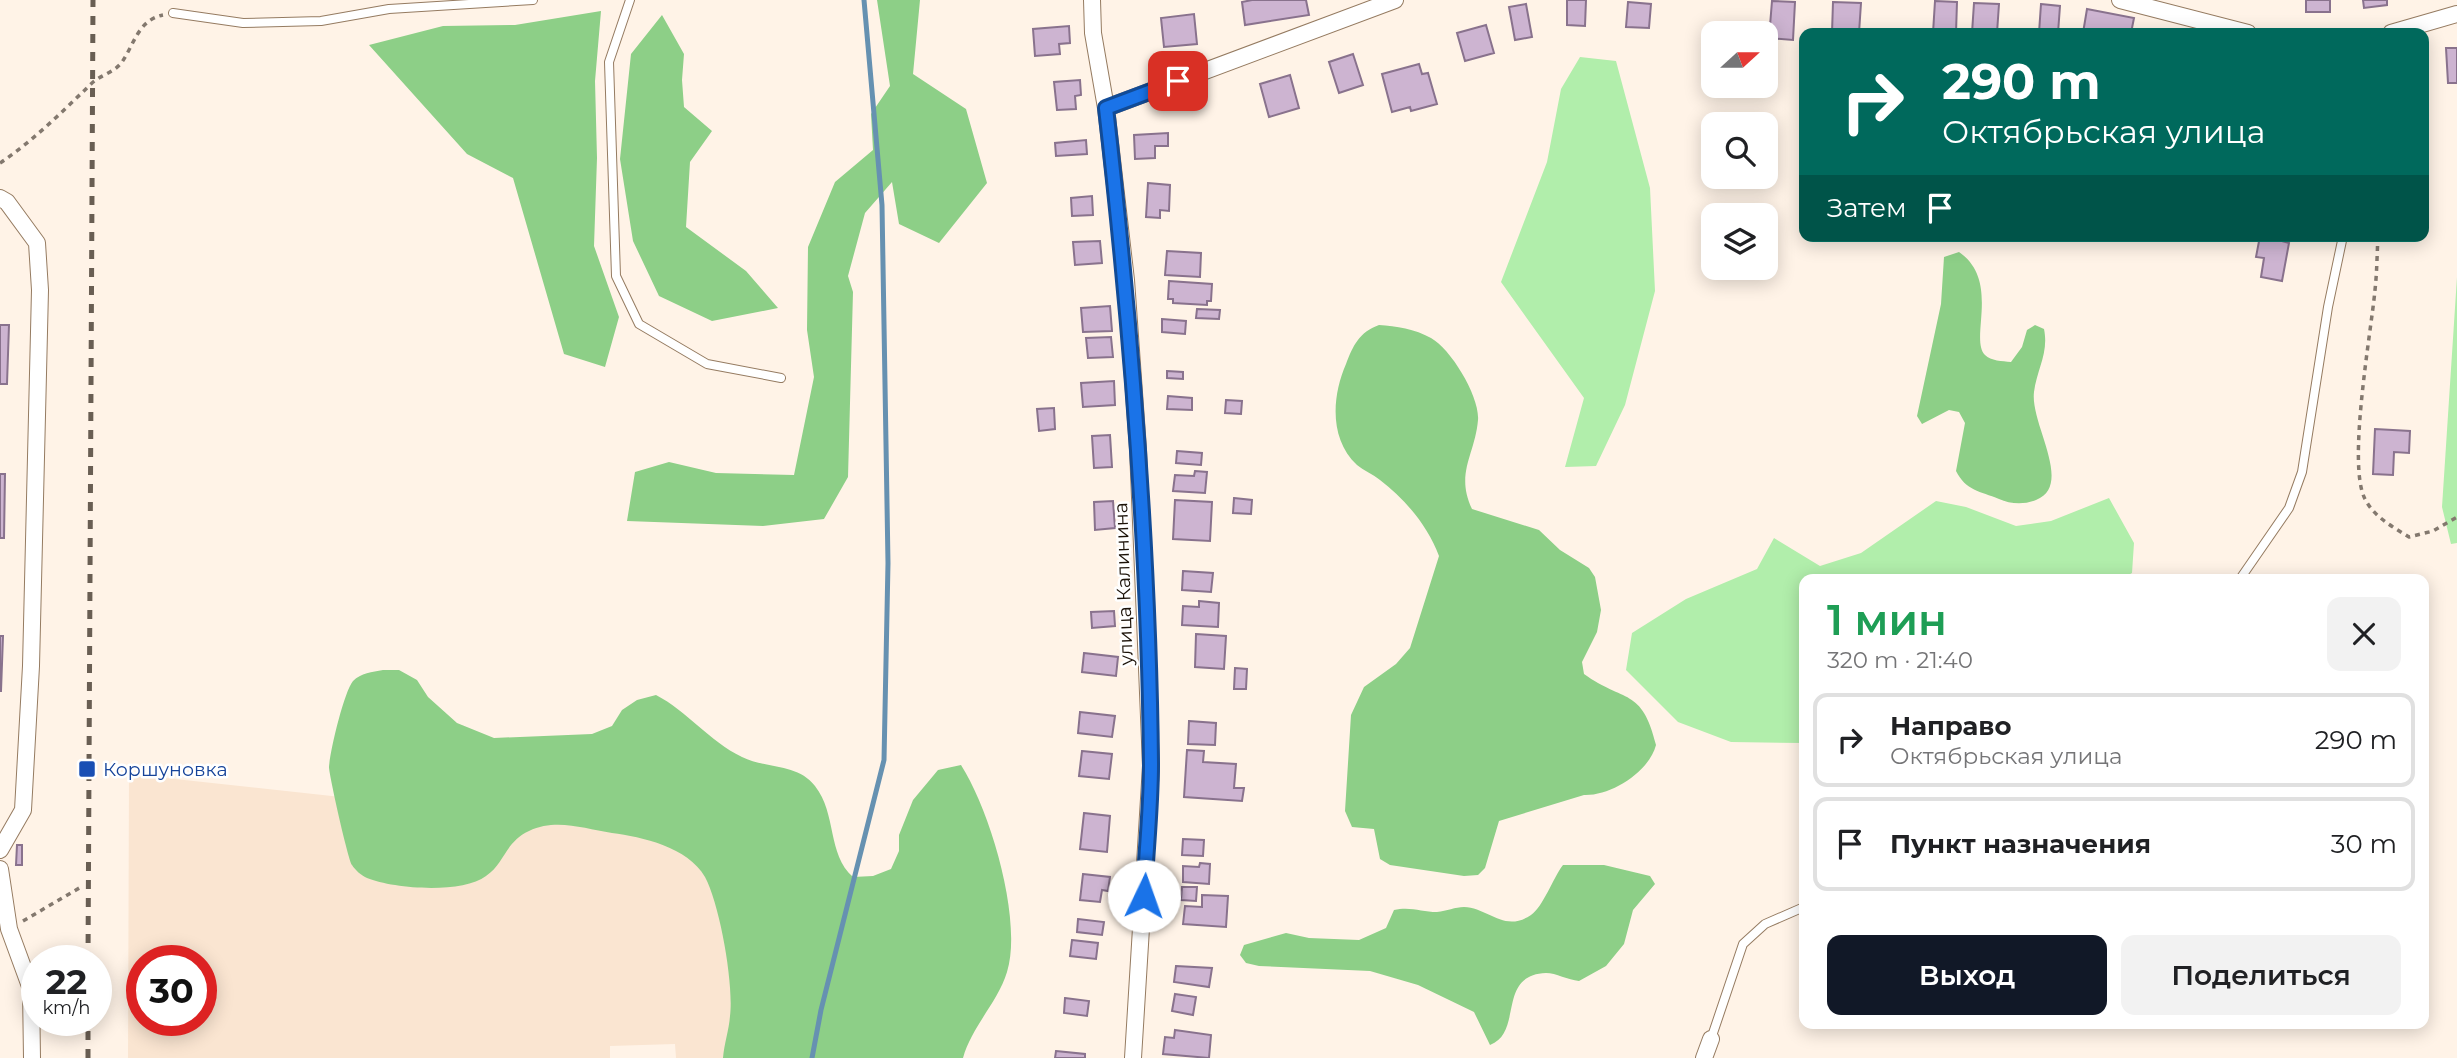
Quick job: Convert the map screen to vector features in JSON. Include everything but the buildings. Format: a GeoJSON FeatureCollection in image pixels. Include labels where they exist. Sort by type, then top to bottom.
{"type":"FeatureCollection","features":[{"type":"Feature","properties":{"kind":"street","name":"улица Калинина"},"geometry":{"type":"LineString","coordinates":[[1091,0],[1093,33],[1106,108],[1126,280],[1137,436],[1151,765],[1133,1058]]}},
{"type":"Feature","properties":{"kind":"street"},"geometry":{"type":"LineString","coordinates":[[1106,108],[1395,0]]}},
{"type":"Feature","properties":{"kind":"street"},"geometry":{"type":"LineString","coordinates":[[2120,0],[2229,28]]}},
{"type":"Feature","properties":{"kind":"street"},"geometry":{"type":"LineString","coordinates":[[2408,28],[2457,14]]}},
{"type":"Feature","properties":{"kind":"street"},"geometry":{"type":"LineString","coordinates":[[0,198],[7,202],[37,243],[40,290],[31,666],[23,810],[0,850]]}},
{"type":"Feature","properties":{"kind":"street"},"geometry":{"type":"LineString","coordinates":[[0,869],[9,929],[31,989],[32,1058]]}},
{"type":"Feature","properties":{"kind":"street"},"geometry":{"type":"LineString","coordinates":[[1704,1058],[1711,1039]]}},
{"type":"Feature","properties":{"kind":"lane"},"geometry":{"type":"LineString","coordinates":[[173,13],[243,23],[321,21],[389,9],[533,0]]}},
{"type":"Feature","properties":{"kind":"lane"},"geometry":{"type":"LineString","coordinates":[[630,0],[609,62],[616,276],[639,324],[707,364],[780,378]]}},
{"type":"Feature","properties":{"kind":"lane"},"geometry":{"type":"LineString","coordinates":[[2243,574],[2289,508],[2302,472],[2328,307],[2342,242]]}},
{"type":"Feature","properties":{"kind":"lane"},"geometry":{"type":"LineString","coordinates":[[1711,1039],[1743,944],[1765,924],[1799,909]]}},
{"type":"Feature","properties":{"kind":"path"},"geometry":{"type":"LineString","coordinates":[[0,163],[35,137],[93,81],[121,64],[138,31],[156,16],[173,13]]}},
{"type":"Feature","properties":{"kind":"path"},"geometry":{"type":"LineString","coordinates":[[2378,242],[2376,288],[2360,410],[2363,492],[2382,521],[2409,537],[2433,531],[2457,517]]}},
{"type":"Feature","properties":{"kind":"path"},"geometry":{"type":"LineString","coordinates":[[9,929],[81,887]]}},
{"type":"Feature","properties":{"kind":"shaded area"},"geometry":{"type":"Polygon","coordinates":[[[129,774],[763,843],[764,1058],[676,1058],[675,1044],[610,1046],[610,1058],[128,1058],[128,1036],[217,1036],[217,945],[128,945],[129,774]]]}},
{"type":"Feature","properties":{"kind":"green space"},"geometry":{"type":"Polygon","coordinates":[[[877,0],[920,0],[913,74],[966,109],[987,183],[939,243],[899,224],[892,182],[865,213],[848,276],[853,292],[848,477],[824,519],[763,526],[627,521],[635,472],[669,462],[716,473],[794,475],[814,377],[807,330],[808,247],[835,182],[873,150],[871,114],[890,86],[877,0]]]}},
{"type":"Feature","properties":{"kind":"green space"},"geometry":{"type":"Polygon","coordinates":[[[601,11],[595,81],[597,158],[594,246],[619,317],[605,367],[564,354],[513,178],[467,154],[369,45],[443,26],[515,25],[601,11]]]}},
{"type":"Feature","properties":{"kind":"green space"},"geometry":{"type":"Polygon","coordinates":[[[662,15],[684,54],[684,107],[712,131],[690,162],[686,227],[746,271],[778,308],[712,321],[659,296],[633,241],[620,159],[631,54],[662,15]]]}},
{"type":"Feature","properties":{"kind":"green space"},"geometry":{"type":"Polygon","coordinates":[[[1580,57],[1616,61],[1650,188],[1655,291],[1625,405],[1596,466],[1565,467],[1584,398],[1501,282],[1547,162],[1561,89],[1580,57]]]}},
{"type":"Feature","properties":{"kind":"green space"},"geometry":{"type":"Polygon","coordinates":[[[1959,252],[1972,264],[1979,278],[1982,308],[1981,347],[1987,357],[2011,362],[2022,347],[2027,330],[2035,325],[2044,329],[2045,346],[2035,384],[2034,405],[2048,452],[2051,481],[2047,492],[2031,502],[2003,501],[1974,490],[1960,478],[1956,471],[1965,423],[1959,412],[1949,410],[1922,424],[1917,416],[1941,304],[1944,257],[1959,252]]]}},
{"type":"Feature","properties":{"kind":"green space"},"geometry":{"type":"Polygon","coordinates":[[[2457,277],[2457,543],[2451,544],[2442,507],[2457,277]]]}},
{"type":"Feature","properties":{"kind":"green space"},"geometry":{"type":"Polygon","coordinates":[[[1379,325],[1405,328],[1431,338],[1447,352],[1463,374],[1474,399],[1478,420],[1467,464],[1465,485],[1472,509],[1539,530],[1560,550],[1589,568],[1595,577],[1601,610],[1597,632],[1582,662],[1584,674],[1638,705],[1651,726],[1656,745],[1646,764],[1617,787],[1499,821],[1485,868],[1478,875],[1464,876],[1390,865],[1380,859],[1374,829],[1352,827],[1345,811],[1351,715],[1364,687],[1396,664],[1410,648],[1439,556],[1429,534],[1407,504],[1389,487],[1357,465],[1341,443],[1336,403],[1341,376],[1358,340],[1379,325]]]}},
{"type":"Feature","properties":{"kind":"green space"},"geometry":{"type":"Polygon","coordinates":[[[2109,498],[2134,543],[2132,573],[1799,574],[1799,743],[1731,742],[1678,722],[1626,670],[1632,633],[1686,599],[1757,569],[1774,538],[1820,566],[1861,553],[1936,501],[1966,507],[2016,526],[2051,521],[2109,498]]]}},
{"type":"Feature","properties":{"kind":"green space"},"geometry":{"type":"Polygon","coordinates":[[[383,670],[399,670],[417,680],[428,697],[457,723],[494,738],[592,734],[612,726],[622,710],[637,700],[656,695],[742,757],[799,773],[808,779],[822,797],[839,857],[853,877],[873,876],[891,869],[899,851],[899,835],[913,800],[938,770],[961,765],[983,809],[993,837],[1011,924],[1011,950],[1007,972],[998,994],[972,1035],[963,1058],[723,1058],[730,1016],[730,985],[721,925],[711,890],[705,877],[688,858],[650,841],[581,827],[550,825],[521,836],[492,871],[475,882],[428,888],[394,885],[363,876],[353,867],[350,859],[329,767],[338,722],[349,687],[360,676],[383,670]]]}},
{"type":"Feature","properties":{"kind":"green space"},"geometry":{"type":"Polygon","coordinates":[[[1563,865],[1604,865],[1650,876],[1655,884],[1633,910],[1624,944],[1606,966],[1579,981],[1550,973],[1531,976],[1521,983],[1515,993],[1506,1029],[1500,1038],[1490,1045],[1474,1012],[1418,985],[1370,971],[1259,966],[1246,963],[1240,955],[1244,945],[1286,933],[1309,938],[1359,940],[1386,928],[1394,910],[1400,909],[1437,912],[1464,907],[1505,921],[1521,920],[1540,906],[1563,865]]]}},
{"type":"Feature","properties":{"kind":"waterway"},"geometry":{"type":"LineString","coordinates":[[812,1058],[821,1010],[884,760],[888,563],[882,205],[864,0]]}},
{"type":"Feature","properties":{"kind":"railway"},"geometry":{"type":"LineString","coordinates":[[88,945],[93,0]]}},
{"type":"Feature","properties":{"kind":"railway"},"geometry":{"type":"LineString","coordinates":[[88,1036],[88,1058]]}},
{"type":"Feature","properties":{"kind":"place","name":"Коршуновка"},"geometry":{"type":"Point","coordinates":[87,769]}},
{"type":"Feature","properties":{"kind":"route"},"geometry":{"type":"LineString","coordinates":[[1144,896],[1151,765],[1138,449],[1126,280],[1106,108],[1178,81]]}}]}
